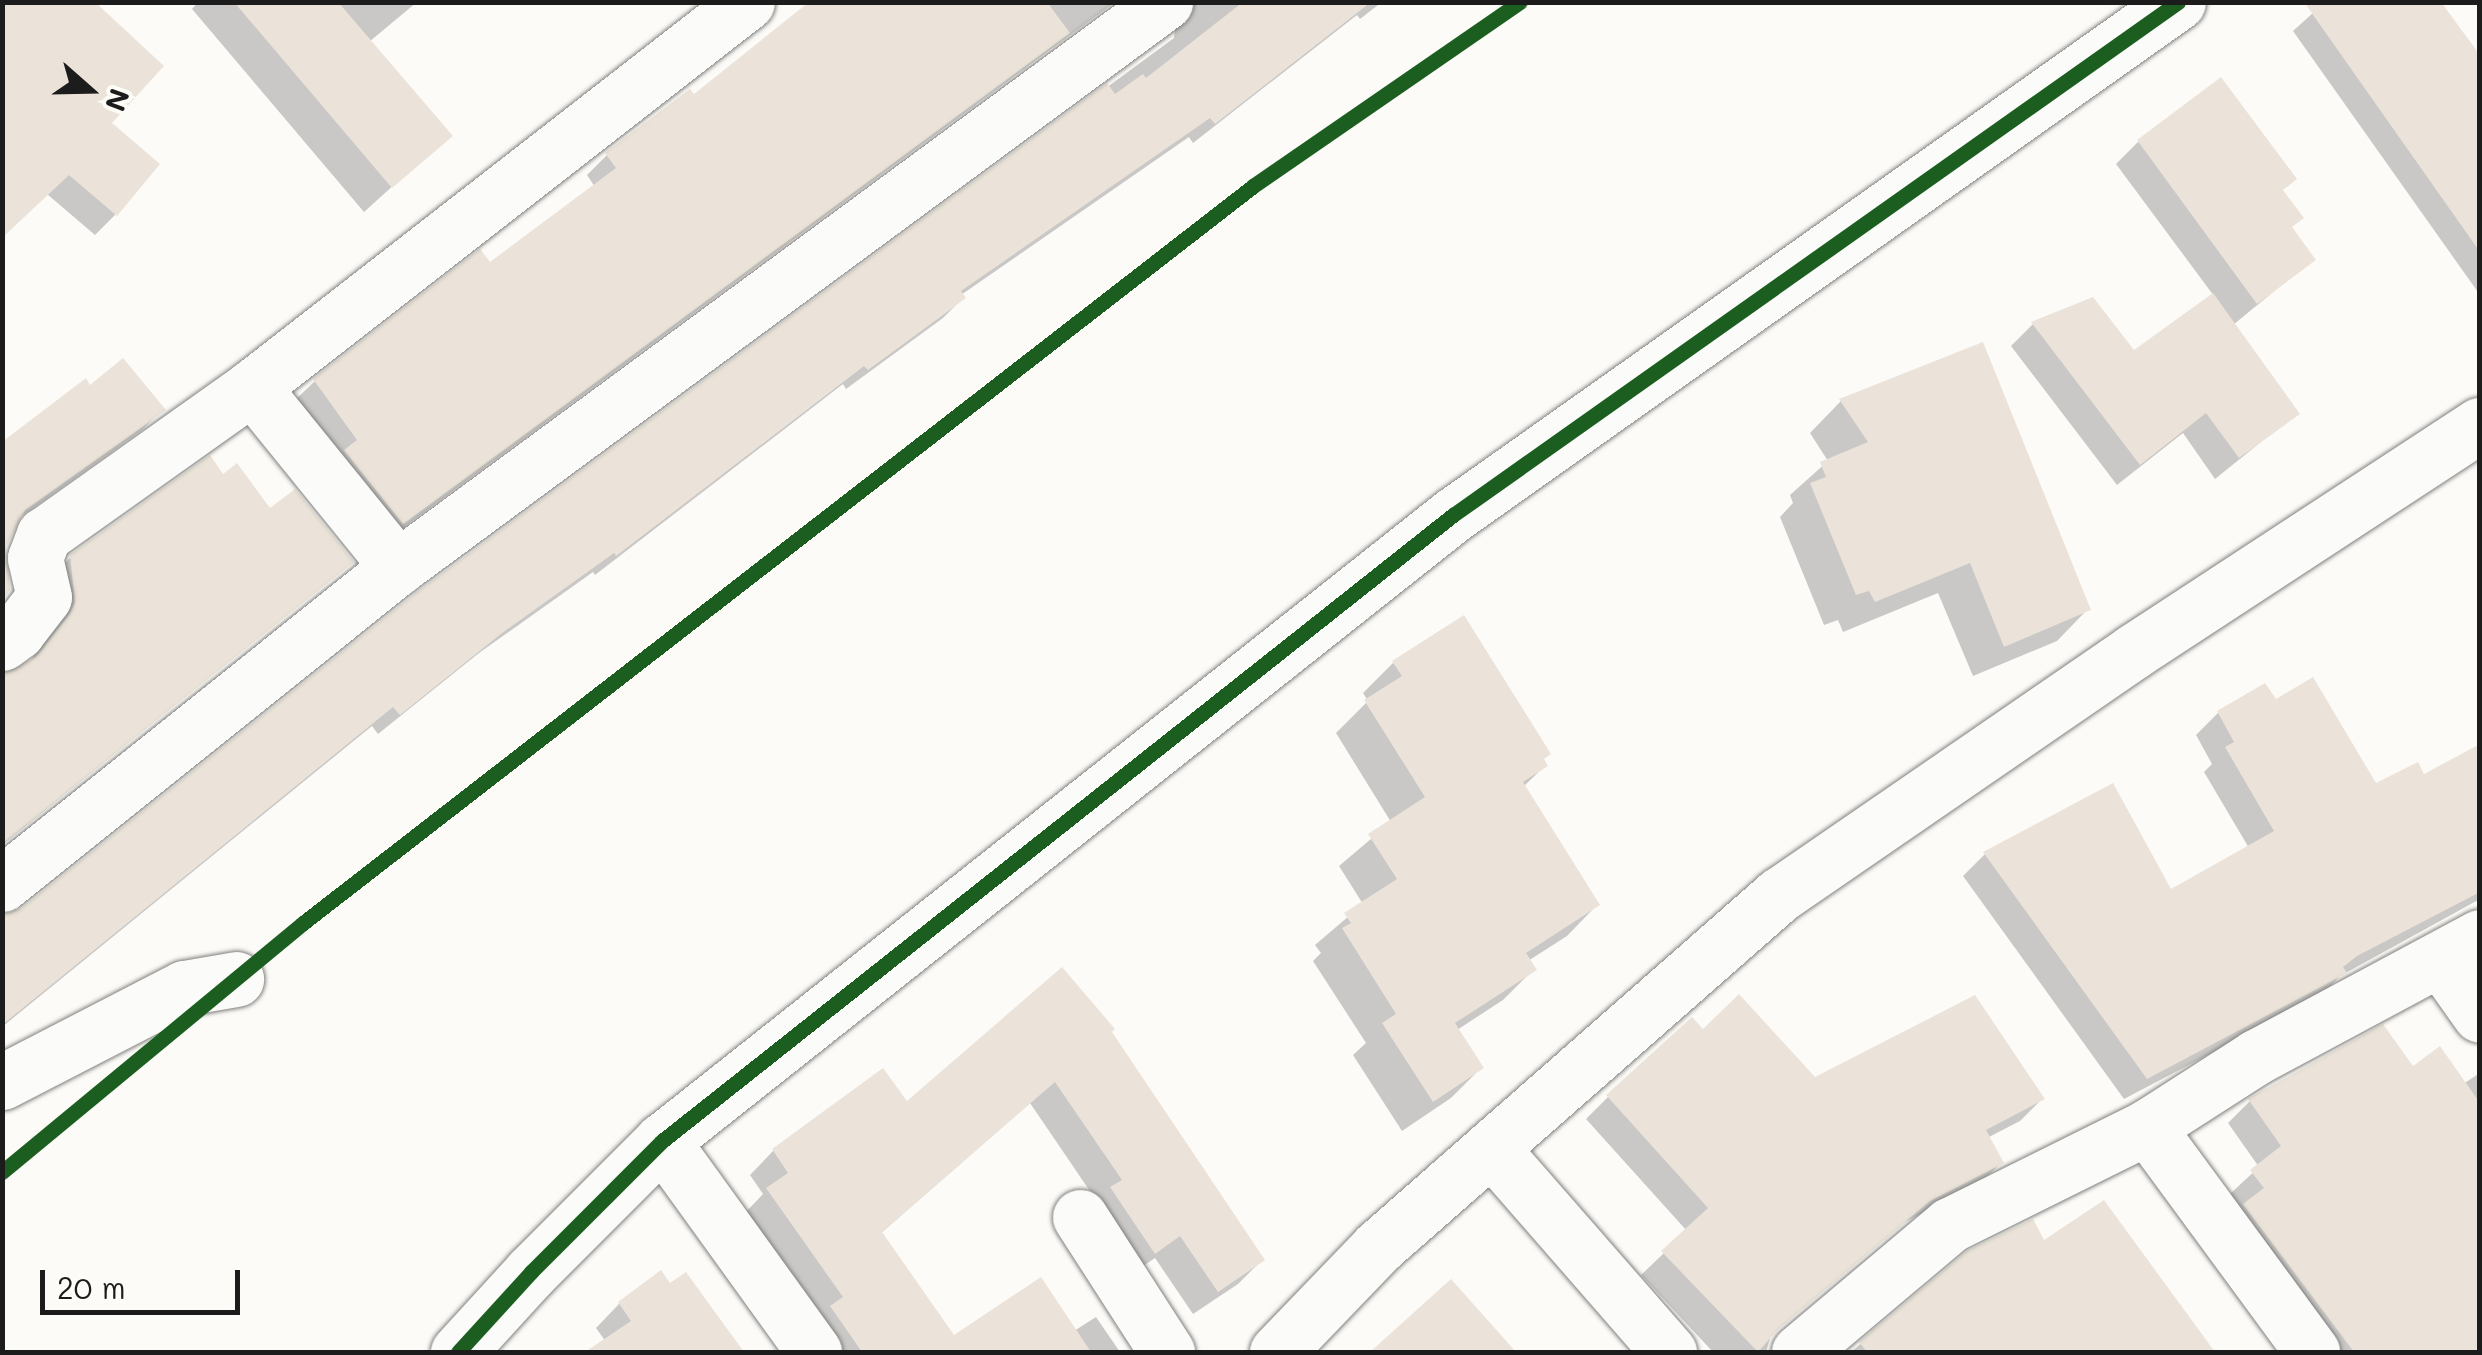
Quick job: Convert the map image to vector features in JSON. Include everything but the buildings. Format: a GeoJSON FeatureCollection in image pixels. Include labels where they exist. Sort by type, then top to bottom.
{"type":"FeatureCollection","features":[{"type":"Feature","properties":{"kind":"street"},"geometry":{"type":"LineString","coordinates":[[2,642],[17,632],[44,596],[34,558],[44,535],[252,387],[747,2]]}},
{"type":"Feature","properties":{"kind":"street"},"geometry":{"type":"LineString","coordinates":[[458,1352],[662,1142],[1453,515],[2178,2]]}},
{"type":"Feature","properties":{"kind":"street"},"geometry":{"type":"LineString","coordinates":[[2,884],[398,567],[1135,11]]}},
{"type":"Feature","properties":{"kind":"street"},"geometry":{"type":"LineString","coordinates":[[252,387],[398,567]]}},
{"type":"Feature","properties":{"kind":"street"},"geometry":{"type":"LineString","coordinates":[[1278,1352],[1378,1247],[1778,895],[2134,651],[2480,425]]}},
{"type":"Feature","properties":{"kind":"street"},"geometry":{"type":"LineString","coordinates":[[1799,1352],[1950,1225],[2147,1127],[2256,1057],[2460,948],[2480,1015]]}},
{"type":"Feature","properties":{"kind":"street"},"geometry":{"type":"LineString","coordinates":[[2,1082],[184,988],[236,978]]}},
{"type":"Feature","properties":{"kind":"street"},"geometry":{"type":"LineString","coordinates":[[2147,1127],[2312,1352]]}},
{"type":"Feature","properties":{"kind":"street"},"geometry":{"type":"LineString","coordinates":[[662,1142],[814,1352]]}},
{"type":"Feature","properties":{"kind":"street"},"geometry":{"type":"LineString","coordinates":[[1491,1148],[1669,1352]]}},
{"type":"Feature","properties":{"kind":"street"},"geometry":{"type":"LineString","coordinates":[[1080,1217],[1167,1352]]}},
{"type":"Feature","properties":{"kind":"cycle path"},"geometry":{"type":"LineString","coordinates":[[2,1172],[303,923],[1253,186],[1520,2]]}},
{"type":"Feature","properties":{"kind":"cycle path"},"geometry":{"type":"LineString","coordinates":[[458,1352],[531,1272],[662,1141],[1453,515],[2178,2]]}}]}
